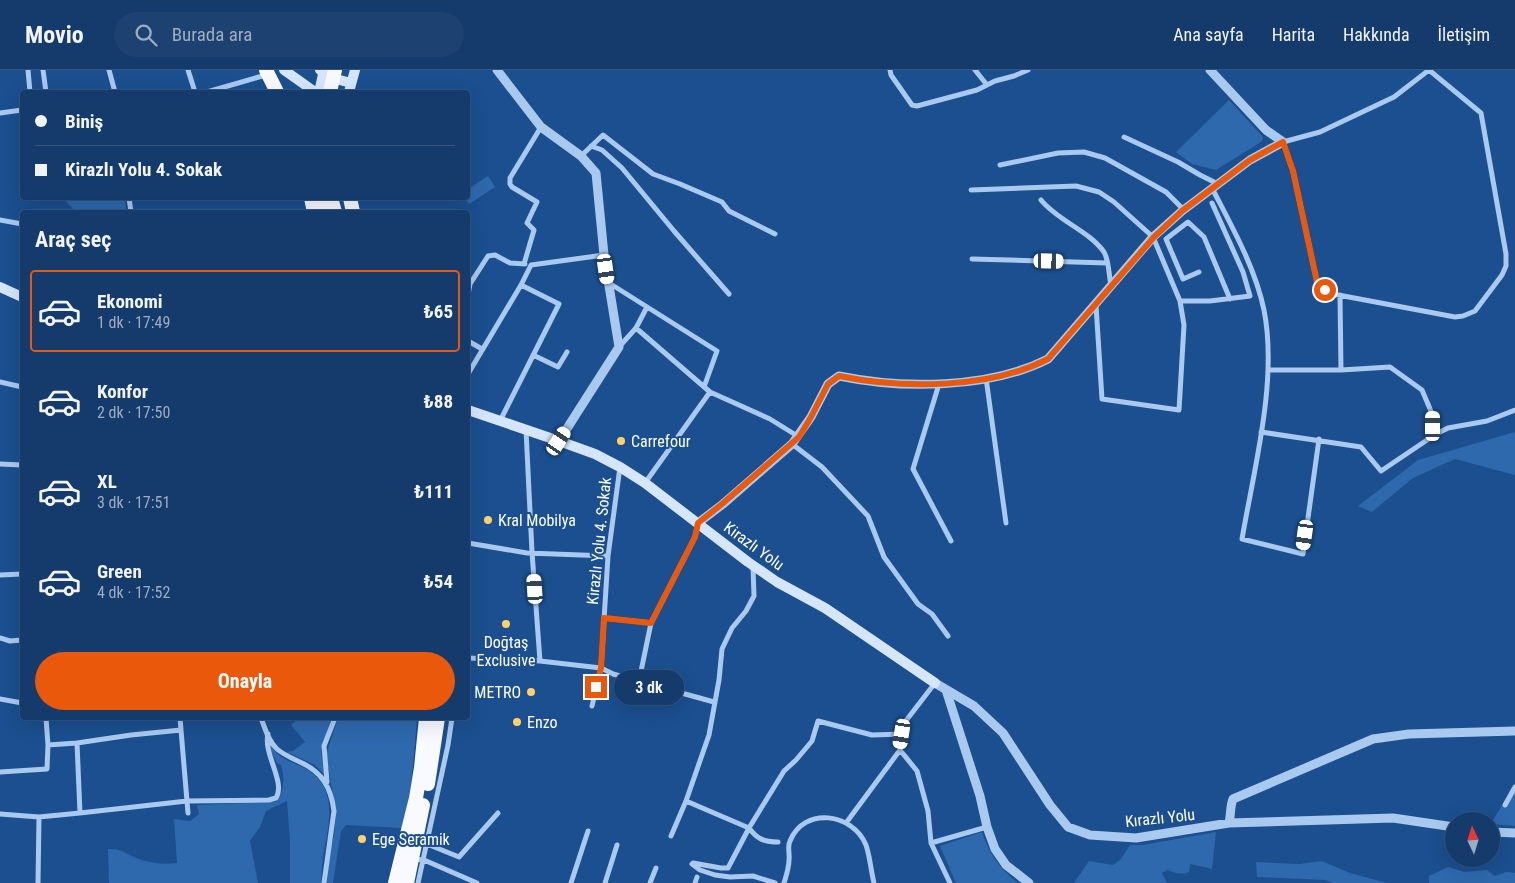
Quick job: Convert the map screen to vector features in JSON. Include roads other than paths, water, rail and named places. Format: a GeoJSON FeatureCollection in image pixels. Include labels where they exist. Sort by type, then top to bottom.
{"type":"FeatureCollection","features":[{"type":"Feature","properties":{"kind":"highway"},"geometry":{"type":"LineString","coordinates":[[326,70],[330,90]]}},
{"type":"Feature","properties":{"kind":"highway"},"geometry":{"type":"LineString","coordinates":[[339,90],[344,70]]}},
{"type":"Feature","properties":{"kind":"highway"},"geometry":{"type":"LineString","coordinates":[[267,72],[276,90]]}},
{"type":"Feature","properties":{"kind":"highway"},"geometry":{"type":"LineString","coordinates":[[422,720],[426,768]]}},
{"type":"Feature","properties":{"kind":"highway"},"geometry":{"type":"LineString","coordinates":[[407,883],[418,860],[421,843],[426,768],[426,720]]}},
{"type":"Feature","properties":{"kind":"highway"},"geometry":{"type":"LineString","coordinates":[[395,883],[438,720]]}},
{"type":"Feature","properties":{"kind":"highway"},"geometry":{"type":"LineString","coordinates":[[426,768],[442,731],[443,720]]}},
{"type":"Feature","properties":{"kind":"main road"},"geometry":{"type":"LineString","coordinates":[[284,70],[314,90]]}},
{"type":"Feature","properties":{"kind":"main road"},"geometry":{"type":"LineString","coordinates":[[318,90],[326,70],[350,88],[355,70]]}},
{"type":"Feature","properties":{"kind":"main road"},"geometry":{"type":"LineString","coordinates":[[0,287],[20,296]]}},
{"type":"Feature","properties":{"kind":"main road","name":"Kirazlı Yolu"},"geometry":{"type":"LineString","coordinates":[[470,411],[595,454],[620,467],[646,483],[753,566],[777,582],[825,608],[934,684]]}},
{"type":"Feature","properties":{"kind":"street"},"geometry":{"type":"LineString","coordinates":[[28,70],[30,90]]}},
{"type":"Feature","properties":{"kind":"street"},"geometry":{"type":"LineString","coordinates":[[43,70],[46,90]]}},
{"type":"Feature","properties":{"kind":"street"},"geometry":{"type":"LineString","coordinates":[[109,70],[114,90]]}},
{"type":"Feature","properties":{"kind":"street"},"geometry":{"type":"LineString","coordinates":[[188,70],[194,90]]}},
{"type":"Feature","properties":{"kind":"street"},"geometry":{"type":"LineString","coordinates":[[497,70],[541,127],[582,156],[596,173],[604,256],[619,347]]}},
{"type":"Feature","properties":{"kind":"street"},"geometry":{"type":"LineString","coordinates":[[890,70],[891,75],[912,105],[915,106],[977,90],[1028,70]]}},
{"type":"Feature","properties":{"kind":"street"},"geometry":{"type":"LineString","coordinates":[[975,70],[987,85]]}},
{"type":"Feature","properties":{"kind":"street"},"geometry":{"type":"LineString","coordinates":[[639,681],[651,623],[695,537],[698,523],[799,437],[828,384],[839,376],[902,385],[939,384],[986,378],[1030,369],[1048,359],[1154,237],[1215,186],[1250,160],[1283,142],[1320,132],[1394,97],[1429,70],[1481,113],[1506,254],[1506,266],[1475,311],[1464,316],[1455,317],[1340,295],[1325,290],[1317,282],[1293,171],[1283,142],[1266,130],[1210,70]]}},
{"type":"Feature","properties":{"kind":"street"},"geometry":{"type":"LineString","coordinates":[[212,90],[267,72]]}},
{"type":"Feature","properties":{"kind":"street"},"geometry":{"type":"LineString","coordinates":[[0,113],[20,110]]}},
{"type":"Feature","properties":{"kind":"street"},"geometry":{"type":"LineString","coordinates":[[524,264],[534,230],[527,223],[537,202],[512,187],[510,178],[541,127]]}},
{"type":"Feature","properties":{"kind":"street"},"geometry":{"type":"LineString","coordinates":[[582,156],[603,134],[653,174],[722,202],[729,211],[775,234]]}},
{"type":"Feature","properties":{"kind":"street"},"geometry":{"type":"LineString","coordinates":[[1124,137],[1178,162],[1215,186],[1255,277],[1264,309],[1268,334],[1268,370],[1261,432],[1242,539],[1303,554],[1319,439]]}},
{"type":"Feature","properties":{"kind":"street"},"geometry":{"type":"LineString","coordinates":[[591,146],[602,150],[622,168],[729,294]]}},
{"type":"Feature","properties":{"kind":"street"},"geometry":{"type":"LineString","coordinates":[[1000,165],[1058,153],[1084,152],[1105,158],[1166,192],[1184,210]]}},
{"type":"Feature","properties":{"kind":"street"},"geometry":{"type":"LineString","coordinates":[[970,190],[1076,186],[1088,188],[1099,192],[1114,202],[1154,237],[1180,301],[1184,325],[1179,410],[1102,398],[1096,305]]}},
{"type":"Feature","properties":{"kind":"street"},"geometry":{"type":"LineString","coordinates":[[1041,200],[1049,210],[1083,233],[1104,253],[1111,287]]}},
{"type":"Feature","properties":{"kind":"street"},"geometry":{"type":"LineString","coordinates":[[1180,301],[1210,301],[1250,296],[1243,272],[1212,203]]}},
{"type":"Feature","properties":{"kind":"street"},"geometry":{"type":"LineString","coordinates":[[0,220],[20,224]]}},
{"type":"Feature","properties":{"kind":"street"},"geometry":{"type":"LineString","coordinates":[[1199,272],[1183,279],[1166,239],[1188,222],[1204,237],[1230,299]]}},
{"type":"Feature","properties":{"kind":"street"},"geometry":{"type":"LineString","coordinates":[[470,284],[488,256],[495,255],[510,263],[530,266],[604,256]]}},
{"type":"Feature","properties":{"kind":"street"},"geometry":{"type":"LineString","coordinates":[[972,259],[1107,263]]}},
{"type":"Feature","properties":{"kind":"street"},"geometry":{"type":"LineString","coordinates":[[470,370],[521,285],[530,266]]}},
{"type":"Feature","properties":{"kind":"street"},"geometry":{"type":"LineString","coordinates":[[608,283],[718,351],[704,387]]}},
{"type":"Feature","properties":{"kind":"street"},"geometry":{"type":"LineString","coordinates":[[499,421],[559,304],[521,285]]}},
{"type":"Feature","properties":{"kind":"street"},"geometry":{"type":"LineString","coordinates":[[1340,295],[1341,370]]}},
{"type":"Feature","properties":{"kind":"street"},"geometry":{"type":"LineString","coordinates":[[559,441],[619,347],[636,328],[647,307]]}},
{"type":"Feature","properties":{"kind":"street"},"geometry":{"type":"LineString","coordinates":[[636,328],[710,392],[770,419],[799,437]]}},
{"type":"Feature","properties":{"kind":"street"},"geometry":{"type":"LineString","coordinates":[[470,342],[482,349]]}},
{"type":"Feature","properties":{"kind":"street"},"geometry":{"type":"LineString","coordinates":[[533,355],[558,367],[567,352]]}},
{"type":"Feature","properties":{"kind":"street"},"geometry":{"type":"LineString","coordinates":[[1268,370],[1341,370],[1390,367],[1422,390],[1433,416],[1433,436]]}},
{"type":"Feature","properties":{"kind":"street"},"geometry":{"type":"LineString","coordinates":[[986,378],[1006,523]]}},
{"type":"Feature","properties":{"kind":"street"},"geometry":{"type":"LineString","coordinates":[[0,382],[20,387]]}},
{"type":"Feature","properties":{"kind":"street"},"geometry":{"type":"LineString","coordinates":[[939,384],[913,469],[951,541]]}},
{"type":"Feature","properties":{"kind":"street"},"geometry":{"type":"LineString","coordinates":[[646,483],[710,392]]}},
{"type":"Feature","properties":{"kind":"street"},"geometry":{"type":"LineString","coordinates":[[1261,432],[1319,439],[1361,447],[1382,471],[1448,428],[1487,421],[1515,410]]}},
{"type":"Feature","properties":{"kind":"street"},"geometry":{"type":"LineString","coordinates":[[526,430],[540,661]]}},
{"type":"Feature","properties":{"kind":"street"},"geometry":{"type":"LineString","coordinates":[[792,444],[822,468],[868,516],[884,557],[918,604],[932,614],[948,636]]}},
{"type":"Feature","properties":{"kind":"street"},"geometry":{"type":"LineString","coordinates":[[0,464],[20,465]]}},
{"type":"Feature","properties":{"kind":"street","name":"Kirazlı Yolu 4. Sokak"},"geometry":{"type":"LineString","coordinates":[[592,706],[601,668],[608,556],[620,467]]}},
{"type":"Feature","properties":{"kind":"street"},"geometry":{"type":"LineString","coordinates":[[470,543],[527,553],[608,556]]}},
{"type":"Feature","properties":{"kind":"street"},"geometry":{"type":"LineString","coordinates":[[672,836],[686,801],[708,734],[722,649],[732,628],[746,611],[754,596],[753,566]]}},
{"type":"Feature","properties":{"kind":"street"},"geometry":{"type":"LineString","coordinates":[[0,575],[20,574]]}},
{"type":"Feature","properties":{"kind":"street"},"geometry":{"type":"LineString","coordinates":[[604,618],[651,623]]}},
{"type":"Feature","properties":{"kind":"street"},"geometry":{"type":"LineString","coordinates":[[0,638],[20,640]]}},
{"type":"Feature","properties":{"kind":"street"},"geometry":{"type":"LineString","coordinates":[[470,658],[540,661],[601,668],[613,674],[714,702]]}},
{"type":"Feature","properties":{"kind":"street"},"geometry":{"type":"LineString","coordinates":[[846,823],[900,750],[905,722],[934,684]]}},
{"type":"Feature","properties":{"kind":"street","name":"Kırazlı Yolu"},"geometry":{"type":"LineString","coordinates":[[934,684],[974,706],[1003,733],[1050,805],[1068,827],[1090,835],[1136,838],[1229,823],[1393,818],[1445,826]]}},
{"type":"Feature","properties":{"kind":"street"},"geometry":{"type":"LineString","coordinates":[[946,690],[995,848],[1017,879],[1029,883]]}},
{"type":"Feature","properties":{"kind":"street"},"geometry":{"type":"LineString","coordinates":[[0,699],[20,703]]}},
{"type":"Feature","properties":{"kind":"street"},"geometry":{"type":"LineString","coordinates":[[0,772],[47,769],[46,720]]}},
{"type":"Feature","properties":{"kind":"street"},"geometry":{"type":"LineString","coordinates":[[180,720],[188,813]]}},
{"type":"Feature","properties":{"kind":"street"},"geometry":{"type":"LineString","coordinates":[[263,720],[275,747],[288,757],[318,773],[327,783]]}},
{"type":"Feature","properties":{"kind":"street"},"geometry":{"type":"LineString","coordinates":[[324,883],[334,810],[327,783],[324,746],[334,720]]}},
{"type":"Feature","properties":{"kind":"street"},"geometry":{"type":"LineString","coordinates":[[452,720],[448,745],[421,843],[459,857],[498,814]]}},
{"type":"Feature","properties":{"kind":"street"},"geometry":{"type":"LineString","coordinates":[[775,883],[753,876],[730,877],[715,874],[700,870],[692,864],[728,868],[749,828],[784,771],[812,741],[818,721],[872,735],[902,734]]}},
{"type":"Feature","properties":{"kind":"street"},"geometry":{"type":"LineString","coordinates":[[48,745],[181,730]]}},
{"type":"Feature","properties":{"kind":"street"},"geometry":{"type":"LineString","coordinates":[[1229,823],[1233,799],[1373,739],[1409,734],[1515,731]]}},
{"type":"Feature","properties":{"kind":"street"},"geometry":{"type":"LineString","coordinates":[[0,814],[39,817],[187,801],[270,800],[276,798],[279,794],[266,742],[268,734]]}},
{"type":"Feature","properties":{"kind":"street"},"geometry":{"type":"LineString","coordinates":[[77,743],[80,813]]}},
{"type":"Feature","properties":{"kind":"street"},"geometry":{"type":"LineString","coordinates":[[900,750],[917,771],[928,811],[931,843],[937,852],[950,883]]}},
{"type":"Feature","properties":{"kind":"street"},"geometry":{"type":"LineString","coordinates":[[1505,805],[1515,787]]}},
{"type":"Feature","properties":{"kind":"street"},"geometry":{"type":"LineString","coordinates":[[686,801],[749,828],[756,837],[766,842],[778,842]]}},
{"type":"Feature","properties":{"kind":"street"},"geometry":{"type":"LineString","coordinates":[[38,883],[39,817]]}},
{"type":"Feature","properties":{"kind":"street"},"geometry":{"type":"LineString","coordinates":[[784,883],[789,861],[789,842],[800,827],[813,818],[834,818],[846,823],[858,834],[866,845],[874,883]]}},
{"type":"Feature","properties":{"kind":"street"},"geometry":{"type":"LineString","coordinates":[[931,843],[987,827]]}},
{"type":"Feature","properties":{"kind":"street"},"geometry":{"type":"LineString","coordinates":[[571,883],[588,831]]}},
{"type":"Feature","properties":{"kind":"street"},"geometry":{"type":"LineString","coordinates":[[1500,832],[1515,833]]}},
{"type":"Feature","properties":{"kind":"street"},"geometry":{"type":"LineString","coordinates":[[605,883],[617,845]]}},
{"type":"Feature","properties":{"kind":"street"},"geometry":{"type":"LineString","coordinates":[[418,883],[418,860],[477,883]]}},
{"type":"Feature","properties":{"kind":"street"},"geometry":{"type":"LineString","coordinates":[[650,883],[656,868]]}},
{"type":"Feature","properties":{"kind":"street"},"geometry":{"type":"LineString","coordinates":[[695,883],[697,877]]}},
{"type":"Feature","properties":{"kind":"place","name":"Carrefour"},"geometry":{"type":"Point","coordinates":[621,441]}},
{"type":"Feature","properties":{"kind":"place","name":"Kral Mobilya"},"geometry":{"type":"Point","coordinates":[488,520]}},
{"type":"Feature","properties":{"kind":"place","name":"Doğtaş Exclusive"},"geometry":{"type":"Point","coordinates":[506,624]}},
{"type":"Feature","properties":{"kind":"place","name":"METRO"},"geometry":{"type":"Point","coordinates":[531,692]}},
{"type":"Feature","properties":{"kind":"place","name":"Enzo"},"geometry":{"type":"Point","coordinates":[517,722]}},
{"type":"Feature","properties":{"kind":"place","name":"Ege Seramik"},"geometry":{"type":"Point","coordinates":[362,839]}}]}
